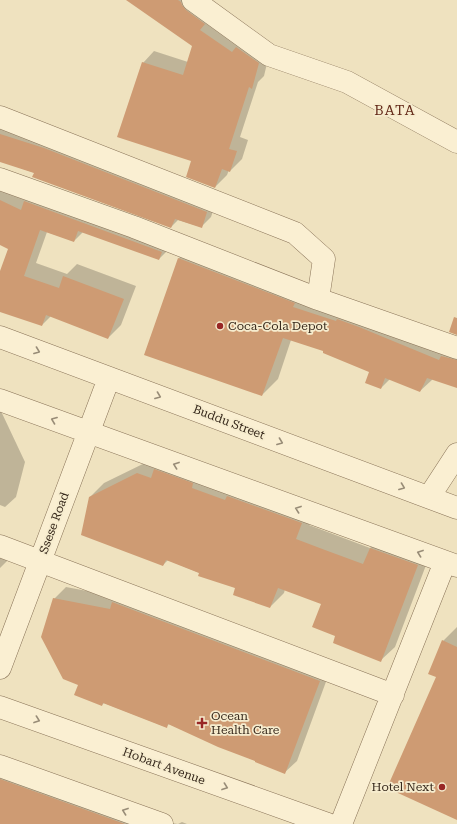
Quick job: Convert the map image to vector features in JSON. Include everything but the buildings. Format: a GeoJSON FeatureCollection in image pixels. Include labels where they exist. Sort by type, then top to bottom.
{"type":"FeatureCollection","features":[{"type":"Feature","properties":{"kind":"street"},"geometry":{"type":"LineString","coordinates":[[193,0],[269,55],[347,82],[457,142]]}},
{"type":"Feature","properties":{"kind":"street"},"geometry":{"type":"LineString","coordinates":[[0,118],[295,233],[324,259],[318,299]]}},
{"type":"Feature","properties":{"kind":"street"},"geometry":{"type":"LineString","coordinates":[[0,179],[134,228],[318,299],[457,348]]}},
{"type":"Feature","properties":{"kind":"street","name":"Buddu Street"},"geometry":{"type":"LineString","coordinates":[[0,337],[457,508]]}},
{"type":"Feature","properties":{"kind":"street","name":"Ssese Road"},"geometry":{"type":"LineString","coordinates":[[0,668],[108,378]]}},
{"type":"Feature","properties":{"kind":"street"},"geometry":{"type":"LineString","coordinates":[[0,400],[451,564],[393,695],[341,824]]}},
{"type":"Feature","properties":{"kind":"street"},"geometry":{"type":"LineString","coordinates":[[429,498],[457,454]]}},
{"type":"Feature","properties":{"kind":"street"},"geometry":{"type":"LineString","coordinates":[[0,546],[393,695]]}},
{"type":"Feature","properties":{"kind":"street","name":"Hobart Avenue"},"geometry":{"type":"LineString","coordinates":[[0,707],[328,824]]}},
{"type":"Feature","properties":{"kind":"street"},"geometry":{"type":"LineString","coordinates":[[0,766],[162,824]]}},
{"type":"Feature","properties":{"kind":"place","name":"Coca-Cola Depot"},"geometry":{"type":"Point","coordinates":[220,326]}},
{"type":"Feature","properties":{"kind":"place","name":"Ocean Health Care"},"geometry":{"type":"Point","coordinates":[202,723]}},
{"type":"Feature","properties":{"kind":"place","name":"Hotel Next"},"geometry":{"type":"Point","coordinates":[442,787]}},
{"type":"Feature","properties":{"kind":"district","name":"BATA"},"geometry":{"type":"Point","coordinates":[395,110]}}]}
